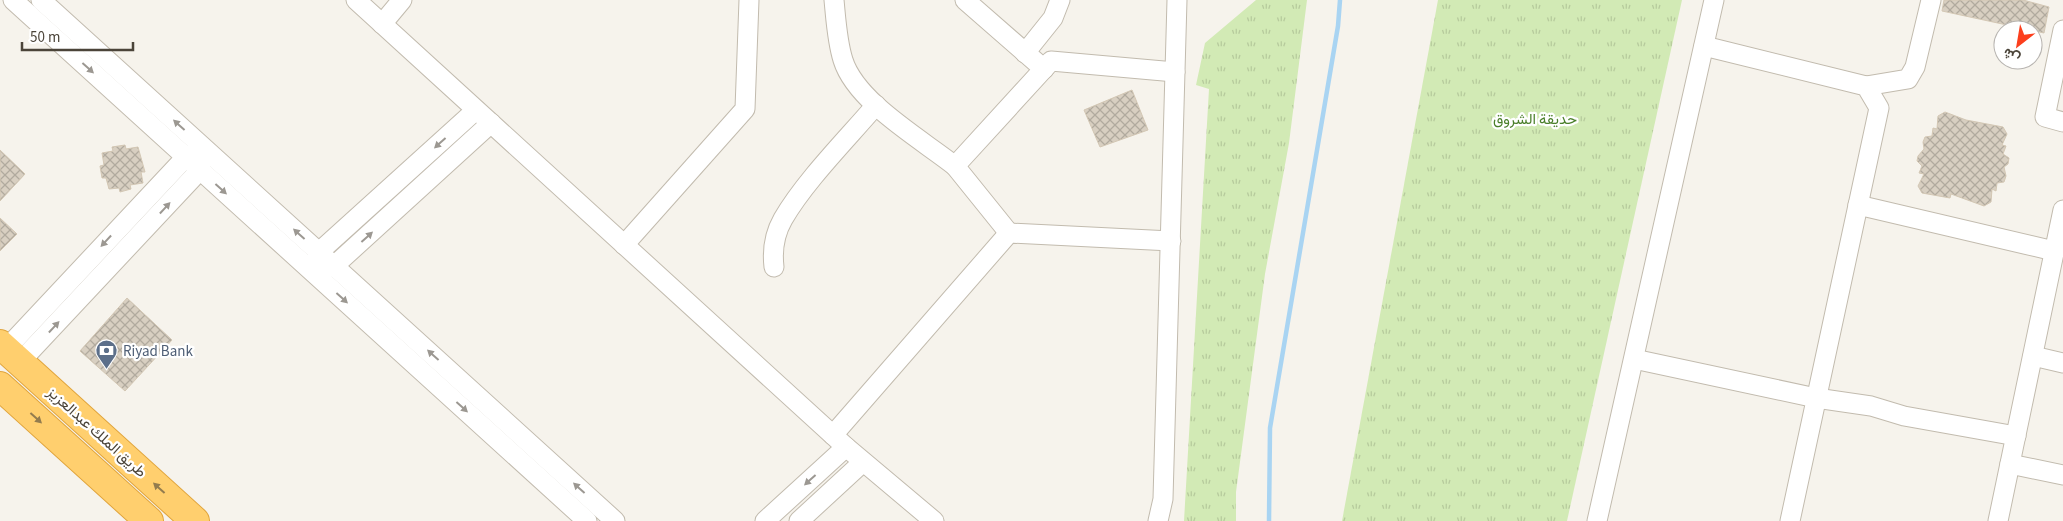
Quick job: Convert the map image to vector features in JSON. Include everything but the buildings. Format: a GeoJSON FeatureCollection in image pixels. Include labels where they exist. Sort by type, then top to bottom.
{"type":"FeatureCollection","features":[{"type":"Feature","properties":{"kind":"highway","name":"طريق الملك عبدالعزيز"},"geometry":{"type":"LineString","coordinates":[[9,352],[195,521]]}},
{"type":"Feature","properties":{"kind":"highway","name":"طريق الملك عبدالعزيز"},"geometry":{"type":"LineString","coordinates":[[2,390],[149,521]]}},
{"type":"Feature","properties":{"kind":"street"},"geometry":{"type":"LineString","coordinates":[[13,0],[587,521]]}},
{"type":"Feature","properties":{"kind":"street"},"geometry":{"type":"LineString","coordinates":[[41,0],[615,521]]}},
{"type":"Feature","properties":{"kind":"street"},"geometry":{"type":"LineString","coordinates":[[356,0],[839,441],[934,521]]}},
{"type":"Feature","properties":{"kind":"street"},"geometry":{"type":"LineString","coordinates":[[382,24],[402,0]]}},
{"type":"Feature","properties":{"kind":"street"},"geometry":{"type":"LineString","coordinates":[[624,245],[745,109],[749,0]]}},
{"type":"Feature","properties":{"kind":"street"},"geometry":{"type":"LineString","coordinates":[[834,0],[843,60],[851,79],[866,98],[956,166],[1009,233],[1171,241]]}},
{"type":"Feature","properties":{"kind":"street"},"geometry":{"type":"LineString","coordinates":[[965,0],[1044,69]]}},
{"type":"Feature","properties":{"kind":"street"},"geometry":{"type":"LineString","coordinates":[[1025,53],[1052,18],[1060,0]]}},
{"type":"Feature","properties":{"kind":"street"},"geometry":{"type":"LineString","coordinates":[[1158,521],[1163,499],[1177,0]]}},
{"type":"Feature","properties":{"kind":"street"},"geometry":{"type":"LineString","coordinates":[[1597,521],[1714,0]]}},
{"type":"Feature","properties":{"kind":"street"},"geometry":{"type":"LineString","coordinates":[[1704,46],[1866,86],[1908,80],[1915,67],[1931,0]]}},
{"type":"Feature","properties":{"kind":"street"},"geometry":{"type":"LineString","coordinates":[[2063,30],[2045,116],[2063,122]]}},
{"type":"Feature","properties":{"kind":"street"},"geometry":{"type":"LineString","coordinates":[[956,166],[1051,61],[1175,72]]}},
{"type":"Feature","properties":{"kind":"street"},"geometry":{"type":"LineString","coordinates":[[1790,521],[1879,108],[1866,86]]}},
{"type":"Feature","properties":{"kind":"street"},"geometry":{"type":"LineString","coordinates":[[774,267],[772,250],[783,219],[814,177],[876,105]]}},
{"type":"Feature","properties":{"kind":"street"},"geometry":{"type":"LineString","coordinates":[[312,272],[319,252],[476,110]]}},
{"type":"Feature","properties":{"kind":"street"},"geometry":{"type":"LineString","coordinates":[[312,272],[334,266],[491,123]]}},
{"type":"Feature","properties":{"kind":"street"},"geometry":{"type":"LineString","coordinates":[[9,352],[186,157],[204,148]]}},
{"type":"Feature","properties":{"kind":"street"},"geometry":{"type":"LineString","coordinates":[[9,352],[200,170],[204,148]]}},
{"type":"Feature","properties":{"kind":"street"},"geometry":{"type":"LineString","coordinates":[[1858,205],[2054,251]]}},
{"type":"Feature","properties":{"kind":"street"},"geometry":{"type":"LineString","coordinates":[[1998,521],[2063,210]]}},
{"type":"Feature","properties":{"kind":"street"},"geometry":{"type":"LineString","coordinates":[[765,521],[839,441],[1009,233]]}},
{"type":"Feature","properties":{"kind":"street"},"geometry":{"type":"LineString","coordinates":[[2033,356],[2063,363]]}},
{"type":"Feature","properties":{"kind":"street"},"geometry":{"type":"LineString","coordinates":[[1634,359],[1816,398],[1871,406],[1904,416],[2016,436]]}},
{"type":"Feature","properties":{"kind":"street"},"geometry":{"type":"LineString","coordinates":[[799,521],[863,462]]}},
{"type":"Feature","properties":{"kind":"street"},"geometry":{"type":"LineString","coordinates":[[2010,464],[2063,475]]}},
{"type":"Feature","properties":{"kind":"green space"},"geometry":{"type":"Polygon","coordinates":[[[1256,0],[1307,0],[1289,143],[1265,274],[1236,492],[1236,521],[1184,521],[1209,89],[1196,85],[1205,43],[1256,0]]]}},
{"type":"Feature","properties":{"kind":"green space","name":"حديقة الشروق"},"geometry":{"type":"Polygon","coordinates":[[[1438,0],[1682,0],[1567,521],[1342,521],[1438,0]]]}},
{"type":"Feature","properties":{"kind":"waterway"},"geometry":{"type":"LineString","coordinates":[[1269,521],[1270,428],[1338,26],[1340,0]]}},
{"type":"Feature","properties":{"kind":"place","name":"Riyad Bank"},"geometry":{"type":"Point","coordinates":[107,370]}}]}
